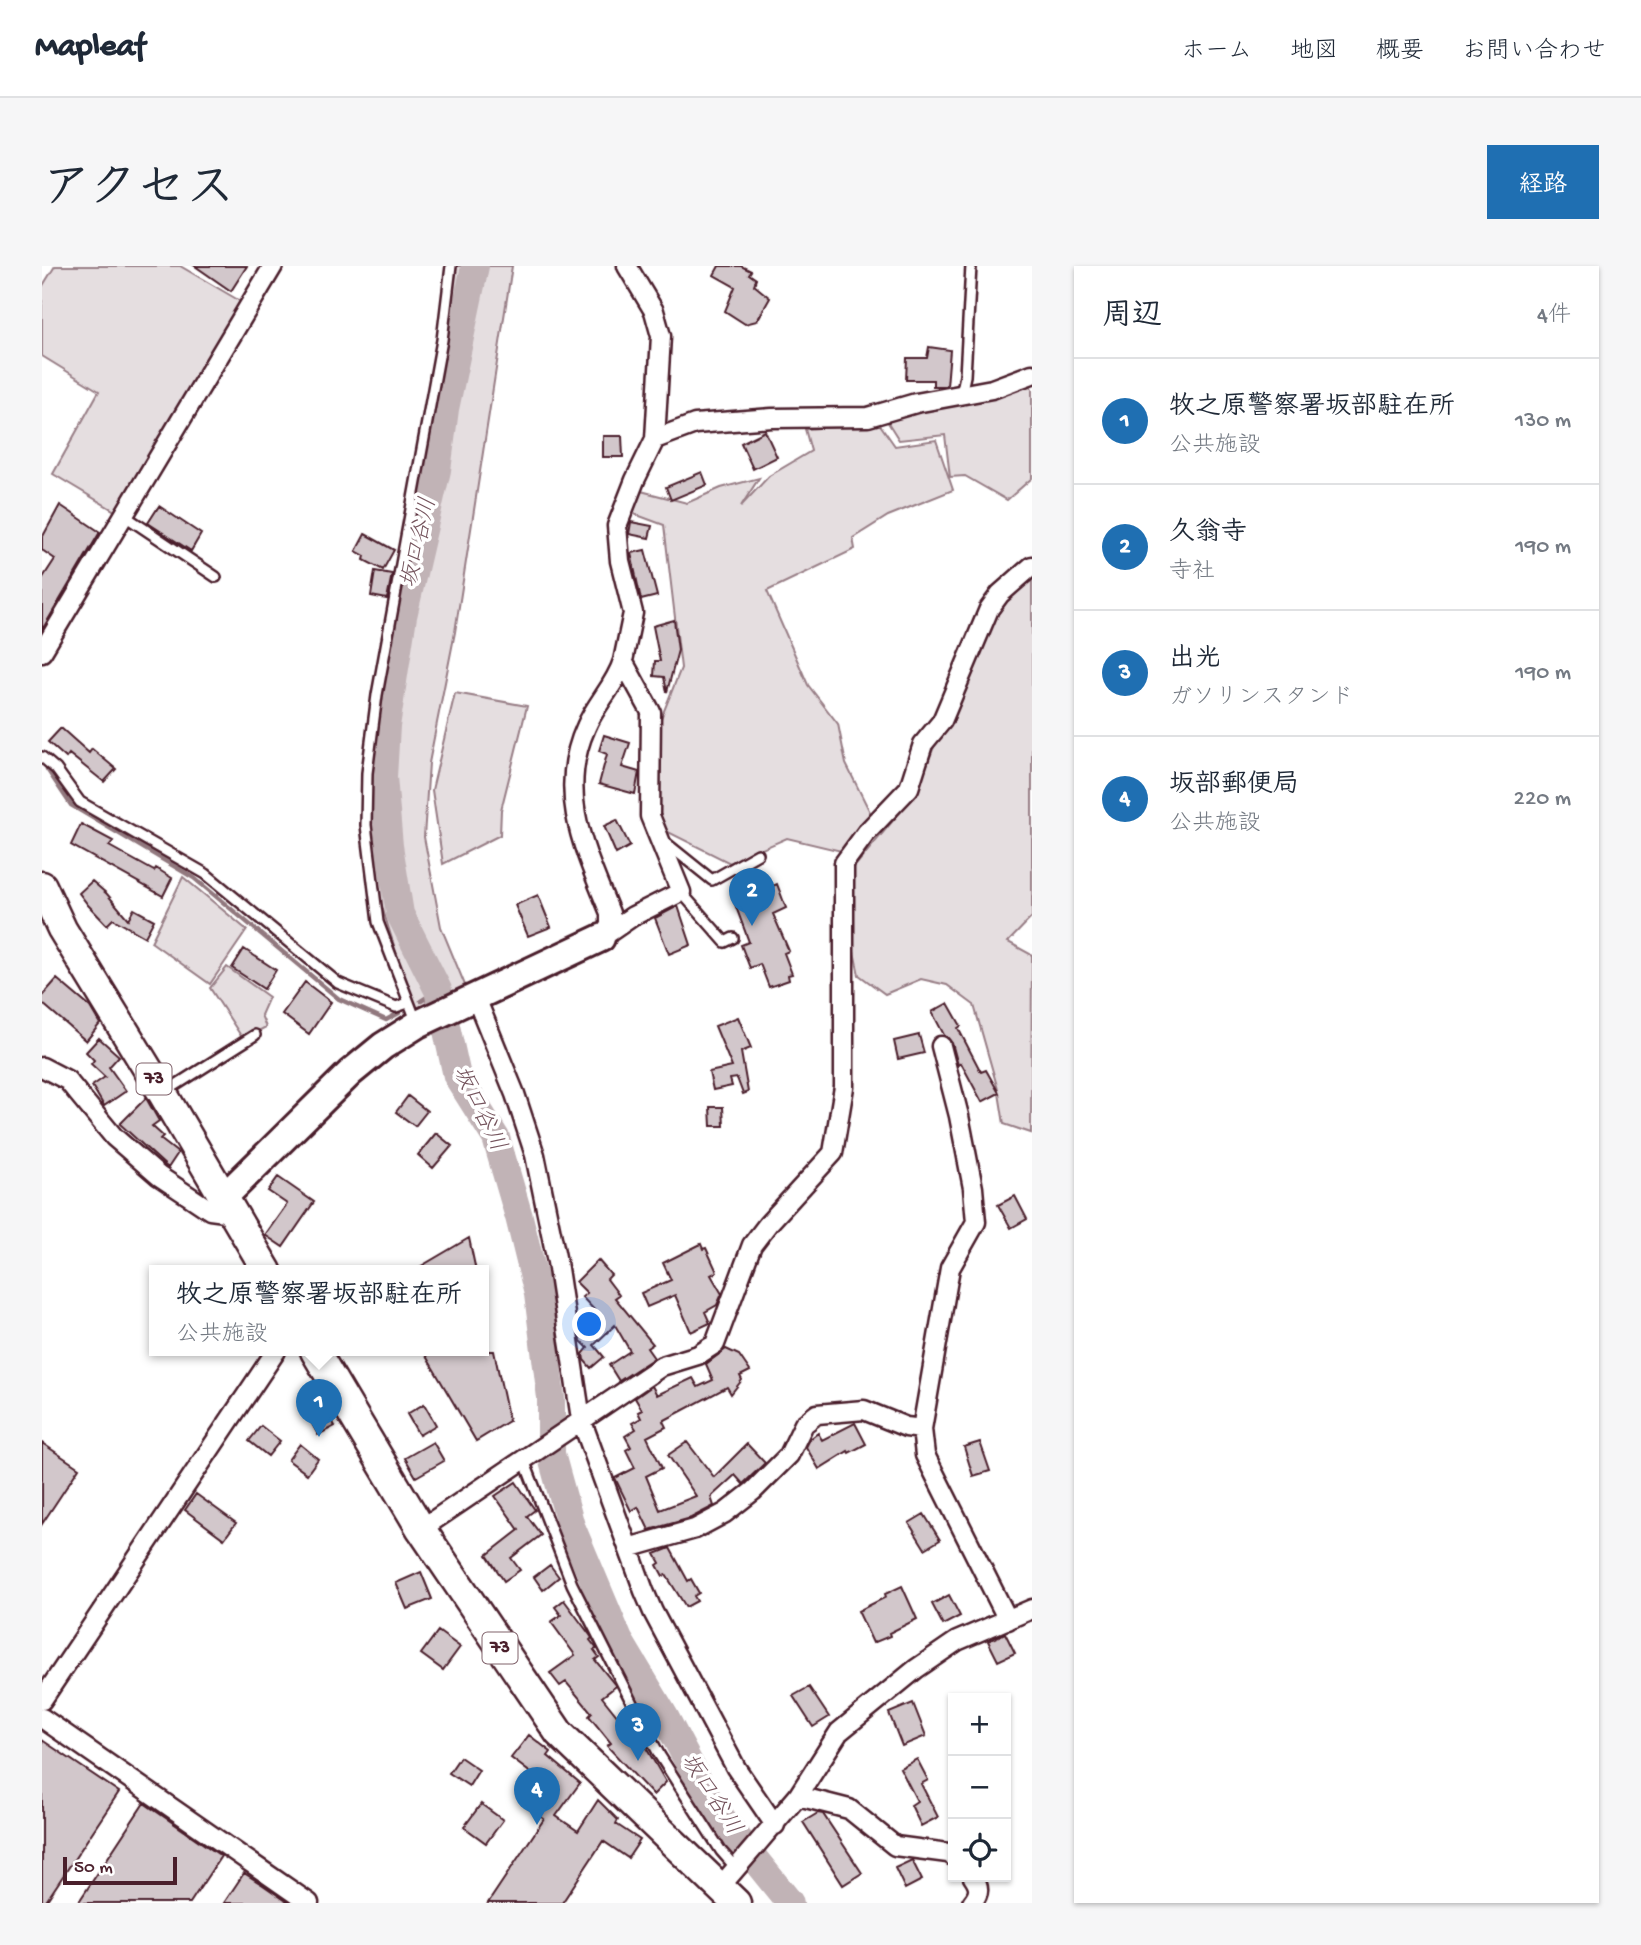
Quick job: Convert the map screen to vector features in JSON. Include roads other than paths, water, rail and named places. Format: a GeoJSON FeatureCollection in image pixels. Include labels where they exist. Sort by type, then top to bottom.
{"type":"FeatureCollection","features":[{"type":"Feature","properties":{"kind":"main road","name":"73"},"geometry":{"type":"LineString","coordinates":[[42,886],[62,929],[263,1265]]}},
{"type":"Feature","properties":{"kind":"main road","name":"73"},"geometry":{"type":"LineString","coordinates":[[318,1356],[422,1529],[559,1733],[728,1885]]}},
{"type":"Feature","properties":{"kind":"street"},"geometry":{"type":"LineString","coordinates":[[42,652],[273,266]]}},
{"type":"Feature","properties":{"kind":"street"},"geometry":{"type":"LineString","coordinates":[[601,937],[610,926],[610,913],[577,827],[574,775],[579,743],[585,728],[618,676],[634,613],[620,561],[617,526],[655,439],[661,336],[654,311],[627,266]]}},
{"type":"Feature","properties":{"kind":"street"},"geometry":{"type":"LineString","coordinates":[[655,439],[695,424],[772,418],[868,417],[916,403],[992,389],[1032,374]]}},
{"type":"Feature","properties":{"kind":"street"},"geometry":{"type":"LineString","coordinates":[[422,1529],[662,1366],[698,1355],[715,1344],[752,1245],[833,1153],[844,1087],[844,863],[866,833],[909,788],[923,744],[942,721],[989,609],[1000,594],[1032,566]]}},
{"type":"Feature","properties":{"kind":"street"},"geometry":{"type":"LineString","coordinates":[[42,1067],[67,1080],[114,1138],[159,1176],[210,1209],[228,1206],[350,1073],[417,1016],[473,1000],[601,937],[634,916],[681,892],[650,816],[651,712],[623,661]]}},
{"type":"Feature","properties":{"kind":"street"},"geometry":{"type":"LineString","coordinates":[[473,1000],[516,1094],[535,1156],[557,1262],[581,1419],[643,1591],[736,1768],[775,1825]]}},
{"type":"Feature","properties":{"kind":"street"},"geometry":{"type":"LineString","coordinates":[[940,1046],[959,1116],[973,1188],[975,1222],[950,1268],[922,1429],[925,1454],[1008,1620]]}},
{"type":"Feature","properties":{"kind":"street"},"geometry":{"type":"LineString","coordinates":[[42,1700],[273,1356]]}},
{"type":"Feature","properties":{"kind":"street"},"geometry":{"type":"LineString","coordinates":[[628,1548],[695,1529],[725,1513],[754,1491],[789,1455],[804,1424],[817,1414],[864,1410],[906,1427],[922,1429]]}},
{"type":"Feature","properties":{"kind":"street"},"geometry":{"type":"LineString","coordinates":[[728,1885],[798,1796],[839,1732],[957,1641],[1032,1609]]}},
{"type":"Feature","properties":{"kind":"street"},"geometry":{"type":"LineString","coordinates":[[42,1718],[309,1903]]}},
{"type":"Feature","properties":{"kind":"street"},"geometry":{"type":"LineString","coordinates":[[798,1796],[849,1809],[895,1846],[948,1853]]}},
{"type":"Feature","properties":{"kind":"street"},"geometry":{"type":"LineString","coordinates":[[972,1903],[978,1895],[979,1886],[976,1882]]}},
{"type":"Feature","properties":{"kind":"lane"},"geometry":{"type":"LineString","coordinates":[[417,1016],[378,922],[366,825],[367,773],[377,695],[442,340],[451,266]]}},
{"type":"Feature","properties":{"kind":"lane"},"geometry":{"type":"LineString","coordinates":[[961,394],[966,365],[971,266]]}},
{"type":"Feature","properties":{"kind":"lane"},"geometry":{"type":"LineString","coordinates":[[125,516],[216,577]]}},
{"type":"Feature","properties":{"kind":"lane"},"geometry":{"type":"LineString","coordinates":[[42,757],[56,769],[80,802],[205,874],[338,983],[417,1016]]}},
{"type":"Feature","properties":{"kind":"lane"},"geometry":{"type":"LineString","coordinates":[[659,838],[712,880],[758,854]]}},
{"type":"Feature","properties":{"kind":"lane"},"geometry":{"type":"LineString","coordinates":[[681,892],[725,942],[733,938]]}},
{"type":"Feature","properties":{"kind":"lane"},"geometry":{"type":"LineString","coordinates":[[163,1094],[255,1035]]}},
{"type":"Feature","properties":{"kind":"lane"},"geometry":{"type":"LineString","coordinates":[[529,1457],[572,1584],[660,1756],[714,1840],[728,1885]]}},
{"type":"Feature","properties":{"kind":"waterway","name":"坂口谷川"},"geometry":{"type":"LineString","coordinates":[[475,266],[445,409],[437,470],[403,616],[386,726],[383,777],[389,846],[400,914],[438,990],[457,1076],[496,1138],[519,1217],[538,1294],[551,1398],[551,1454],[571,1526],[619,1640],[665,1717],[711,1805],[790,1903]]}},
{"type":"Feature","properties":{"kind":"waterway"},"geometry":{"type":"LineString","coordinates":[[47,769],[71,805],[194,878],[339,999],[386,1020],[399,1013]]}},
{"type":"Feature","properties":{"kind":"waterway"},"geometry":{"type":"LineString","coordinates":[[421,1001],[438,990]]}},
{"type":"Feature","properties":{"kind":"place","name":"久翁寺"},"geometry":{"type":"Point","coordinates":[752,926]}},
{"type":"Feature","properties":{"kind":"place","name":"牧之原警察署坂部駐在所"},"geometry":{"type":"Point","coordinates":[319,1437]}},
{"type":"Feature","properties":{"kind":"place","name":"出光"},"geometry":{"type":"Point","coordinates":[638,1761]}},
{"type":"Feature","properties":{"kind":"place","name":"坂部郵便局"},"geometry":{"type":"Point","coordinates":[537,1825]}}]}
